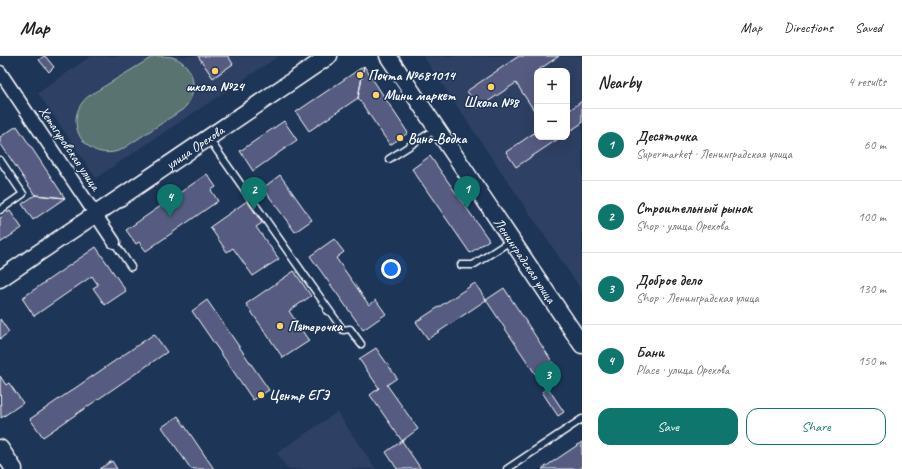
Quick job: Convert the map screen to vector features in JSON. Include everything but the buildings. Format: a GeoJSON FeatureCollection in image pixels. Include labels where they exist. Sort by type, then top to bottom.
{"type":"FeatureCollection","features":[{"type":"Feature","properties":{"kind":"street","name":"улица Орехова"},"geometry":{"type":"LineString","coordinates":[[0,279],[329,56]]}},
{"type":"Feature","properties":{"kind":"street","name":"Ленинградская улица"},"geometry":{"type":"LineString","coordinates":[[388,56],[582,345]]}},
{"type":"Feature","properties":{"kind":"street","name":"Хетагуровская улица"},"geometry":{"type":"LineString","coordinates":[[0,72],[114,242]]}},
{"type":"Feature","properties":{"kind":"street"},"geometry":{"type":"LineString","coordinates":[[0,448],[14,469]]}},
{"type":"Feature","properties":{"kind":"lane"},"geometry":{"type":"LineString","coordinates":[[389,159],[436,129]]}},
{"type":"Feature","properties":{"kind":"lane"},"geometry":{"type":"LineString","coordinates":[[208,138],[328,311],[343,330],[350,330],[361,344]]}},
{"type":"Feature","properties":{"kind":"lane"},"geometry":{"type":"LineString","coordinates":[[0,160],[23,194],[0,210]]}},
{"type":"Feature","properties":{"kind":"lane"},"geometry":{"type":"LineString","coordinates":[[461,265],[473,265],[512,240]]}},
{"type":"Feature","properties":{"kind":"lane"},"geometry":{"type":"LineString","coordinates":[[114,242],[131,267]]}},
{"type":"Feature","properties":{"kind":"lane"},"geometry":{"type":"LineString","coordinates":[[506,469],[582,419]]}},
{"type":"Feature","properties":{"kind":"shaded area"},"geometry":{"type":"Polygon","coordinates":[[[91,56],[279,56],[96,178],[38,93],[91,56]]]}},
{"type":"Feature","properties":{"kind":"shaded area"},"geometry":{"type":"Polygon","coordinates":[[[423,56],[582,56],[582,291],[423,56]]]}},
{"type":"Feature","properties":{"kind":"shaded area"},"geometry":{"type":"Polygon","coordinates":[[[337,412],[376,469],[287,469],[277,453],[337,412]]]}},
{"type":"Feature","properties":{"kind":"green space"},"geometry":{"type":"Polygon","coordinates":[[[154,56],[172,57],[186,66],[193,80],[193,88],[188,104],[182,110],[121,150],[108,153],[96,151],[87,145],[80,136],[76,126],[77,115],[81,105],[90,95],[154,56]]]}},
{"type":"Feature","properties":{"kind":"place","name":"школа №24"},"geometry":{"type":"Point","coordinates":[215,71]}},
{"type":"Feature","properties":{"kind":"place","name":"Почта №681014"},"geometry":{"type":"Point","coordinates":[360,75]}},
{"type":"Feature","properties":{"kind":"place","name":"Школа №8"},"geometry":{"type":"Point","coordinates":[491,87]}},
{"type":"Feature","properties":{"kind":"place","name":"Мини маркет"},"geometry":{"type":"Point","coordinates":[376,95]}},
{"type":"Feature","properties":{"kind":"place","name":"Вино-Водка"},"geometry":{"type":"Point","coordinates":[400,138]}},
{"type":"Feature","properties":{"kind":"place","name":"Десяточка"},"geometry":{"type":"Point","coordinates":[467,209]}},
{"type":"Feature","properties":{"kind":"place","name":"Строительный рынок"},"geometry":{"type":"Point","coordinates":[254,210]}},
{"type":"Feature","properties":{"kind":"place","name":"Бани"},"geometry":{"type":"Point","coordinates":[170,217]}},
{"type":"Feature","properties":{"kind":"place","name":"Пятерочка"},"geometry":{"type":"Point","coordinates":[280,326]}},
{"type":"Feature","properties":{"kind":"place","name":"Центр ЕГЭ"},"geometry":{"type":"Point","coordinates":[261,395]}},
{"type":"Feature","properties":{"kind":"place","name":"Доброе дело"},"geometry":{"type":"Point","coordinates":[548,395]}}]}
